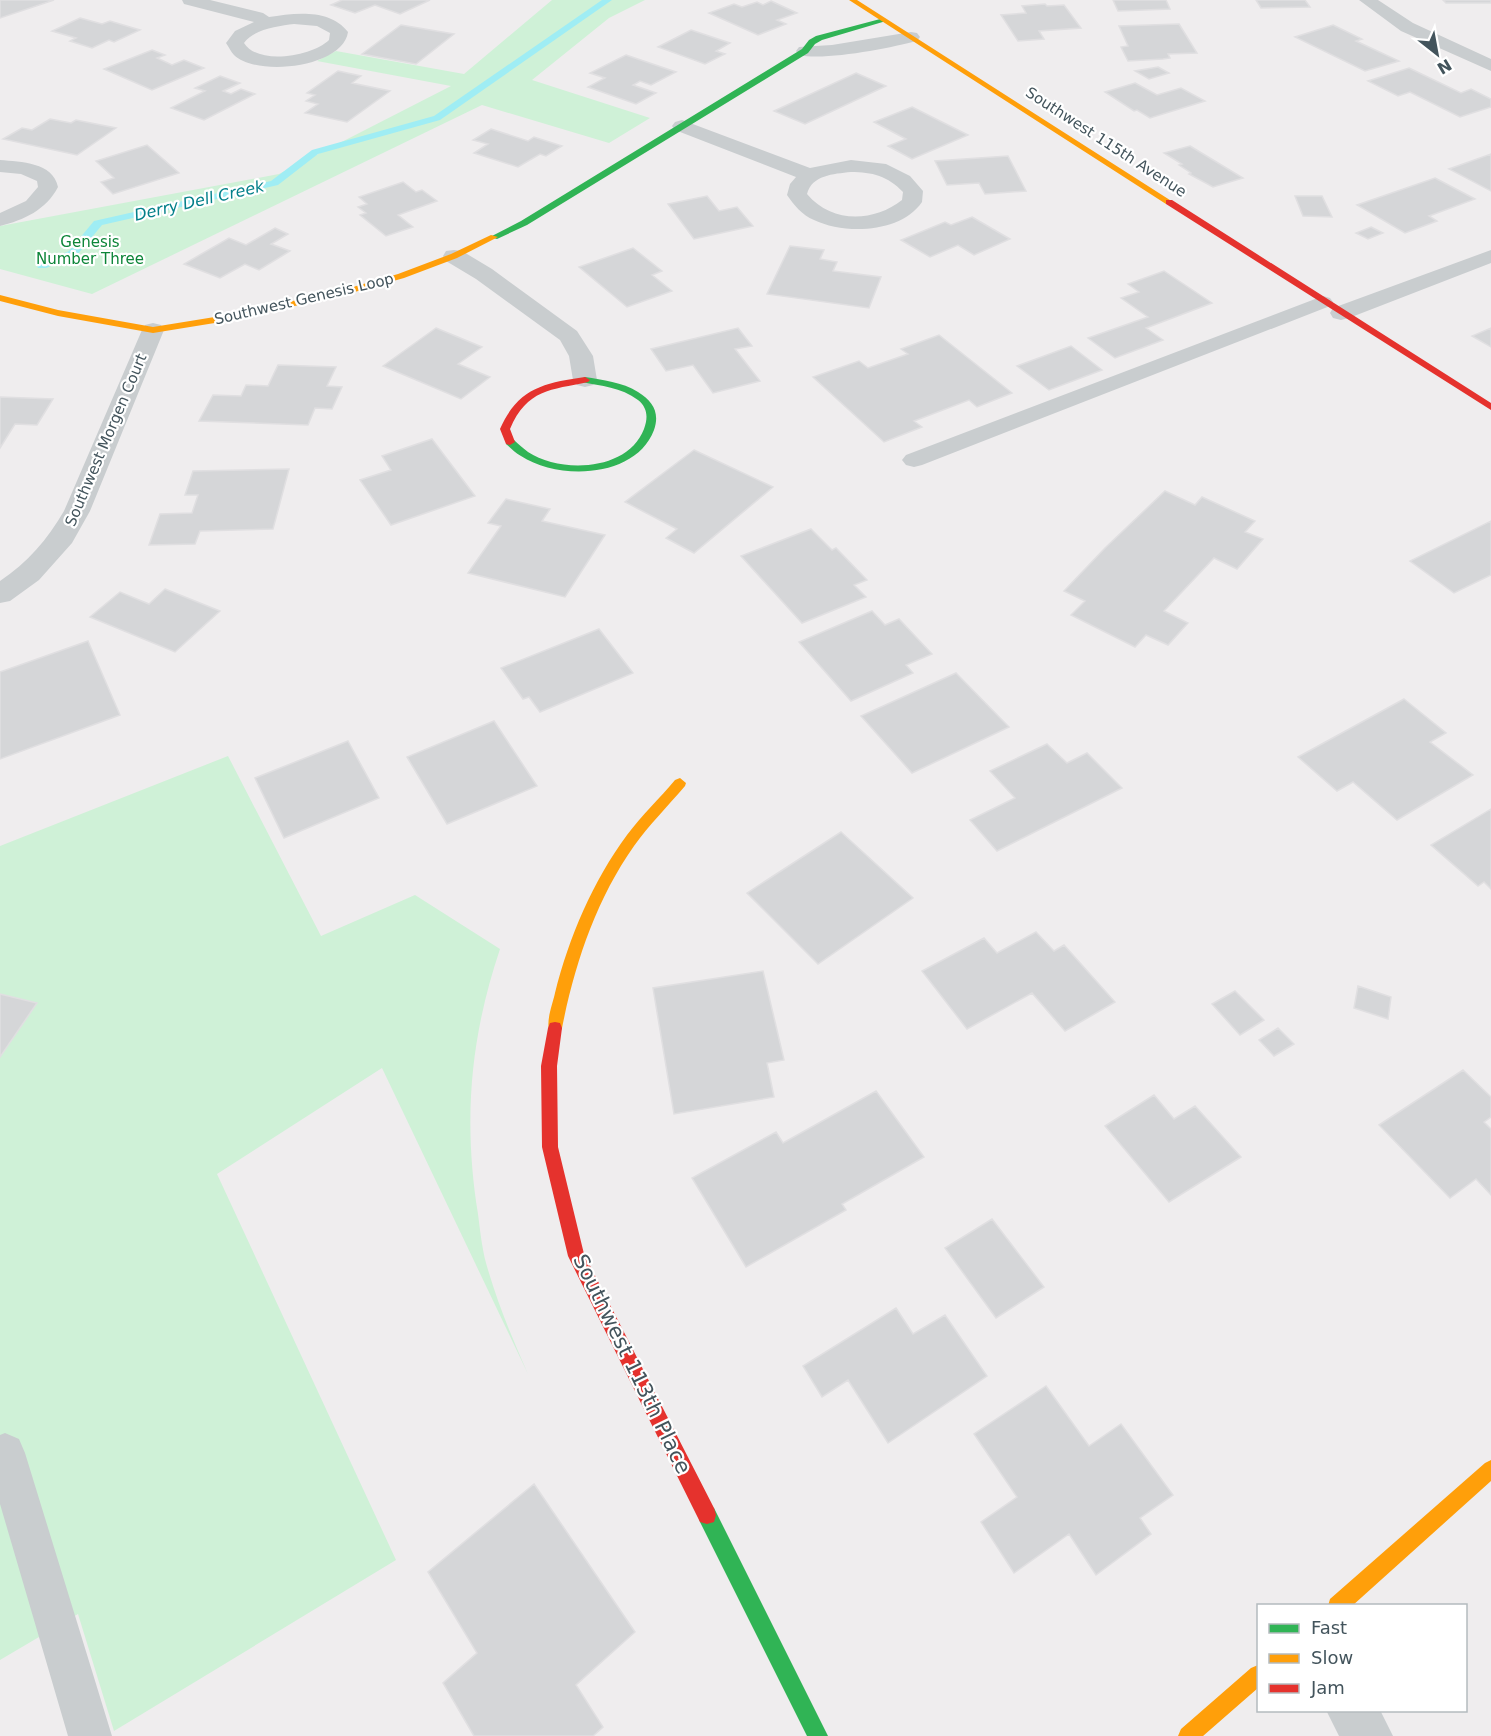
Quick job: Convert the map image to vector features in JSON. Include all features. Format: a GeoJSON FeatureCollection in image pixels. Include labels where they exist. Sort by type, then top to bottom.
{"type":"FeatureCollection","features":[{"type":"Feature","properties":{"kind":"street"},"geometry":{"type":"LineString","coordinates":[[190,0],[257,17],[266,23],[303,19],[320,21],[333,26],[339,32],[337,42],[327,51],[304,58],[275,62],[258,60],[242,54],[235,43],[241,35],[266,23]]}},
{"type":"Feature","properties":{"kind":"street","name":"Southwest 115th Avenue"},"geometry":{"type":"LineString","coordinates":[[852,0],[1491,407]]}},
{"type":"Feature","properties":{"kind":"street"},"geometry":{"type":"LineString","coordinates":[[1367,0],[1407,27],[1491,66]]}},
{"type":"Feature","properties":{"kind":"street","name":"Southwest Genesis Loop"},"geometry":{"type":"LineString","coordinates":[[0,298],[58,313],[153,330],[227,318],[341,293],[401,276],[453,256],[524,223],[806,51],[812,42],[819,38],[884,20]]}},
{"type":"Feature","properties":{"kind":"street","name":"Southwest Genesis Loop"},"geometry":{"type":"LineString","coordinates":[[806,51],[832,50],[911,37]]}},
{"type":"Feature","properties":{"kind":"street"},"geometry":{"type":"LineString","coordinates":[[682,126],[810,175],[827,168],[847,166],[880,169],[905,180],[913,191],[912,202],[902,213],[880,221],[858,223],[837,221],[817,215],[803,205],[797,195],[800,184],[810,175]]}},
{"type":"Feature","properties":{"kind":"street"},"geometry":{"type":"LineString","coordinates":[[0,166],[33,169],[45,176],[49,182],[49,191],[37,204],[17,215],[0,220]]}},
{"type":"Feature","properties":{"kind":"street"},"geometry":{"type":"LineString","coordinates":[[453,256],[484,273],[569,336],[581,356],[585,380]]}},
{"type":"Feature","properties":{"kind":"street"},"geometry":{"type":"LineString","coordinates":[[1332,307],[1491,256]]}},
{"type":"Feature","properties":{"kind":"street","name":"Southwest Morgen Court"},"geometry":{"type":"LineString","coordinates":[[0,594],[29,574],[59,543],[77,511],[153,330]]}},
{"type":"Feature","properties":{"kind":"street"},"geometry":{"type":"LineString","coordinates":[[585,380],[615,385],[635,393],[648,406],[653,422],[647,439],[633,452],[610,463],[571,468],[551,466],[528,458],[511,444],[505,429],[512,409],[531,393],[558,383],[585,380]]}},
{"type":"Feature","properties":{"kind":"street","name":"Southwest 113th Place"},"geometry":{"type":"LineString","coordinates":[[680,783],[625,848],[581,928],[562,988],[549,1066],[550,1147],[576,1256],[818,1736]]}},
{"type":"Feature","properties":{"kind":"street"},"geometry":{"type":"LineString","coordinates":[[1338,1604],[1491,1469]]}},
{"type":"Feature","properties":{"kind":"street"},"geometry":{"type":"LineString","coordinates":[[1188,1736],[1257,1676]]}},
{"type":"Feature","properties":{"kind":"street"},"geometry":{"type":"LineString","coordinates":[[1351,1712],[1368,1736]]}},
{"type":"Feature","properties":{"kind":"lane"},"geometry":{"type":"LineString","coordinates":[[914,460],[1332,307]]}},
{"type":"Feature","properties":{"kind":"lane"},"geometry":{"type":"LineString","coordinates":[[4,1453],[90,1736]]}},
{"type":"Feature","properties":{"kind":"green space","name":"Genesis Number Three"},"geometry":{"type":"Polygon","coordinates":[[[552,0],[645,0],[609,18],[532,80],[650,118],[609,143],[482,105],[92,294],[0,269],[0,226],[279,174],[451,86],[317,61],[336,51],[464,74],[552,0]]]}},
{"type":"Feature","properties":{"kind":"green space"},"geometry":{"type":"Polygon","coordinates":[[[228,756],[321,936],[415,895],[500,949],[482,1015],[472,1080],[470,1113],[473,1180],[486,1263],[505,1320],[528,1374],[382,1068],[217,1174],[396,1560],[114,1731],[78,1614],[0,1660],[0,846],[228,756]]]}},
{"type":"Feature","properties":{"kind":"building"},"geometry":{"type":"Polygon","coordinates":[[[0,0],[54,0],[0,18],[0,0]]]}},
{"type":"Feature","properties":{"kind":"building"},"geometry":{"type":"Polygon","coordinates":[[[342,0],[430,0],[400,14],[375,5],[355,13],[331,5],[342,0]]]}},
{"type":"Feature","properties":{"kind":"building"},"geometry":{"type":"Polygon","coordinates":[[[1113,0],[1166,0],[1170,9],[1118,11],[1113,0]]]}},
{"type":"Feature","properties":{"kind":"building"},"geometry":{"type":"Polygon","coordinates":[[[1256,0],[1305,0],[1310,7],[1261,8],[1256,0]]]}},
{"type":"Feature","properties":{"kind":"building"},"geometry":{"type":"Polygon","coordinates":[[[1443,0],[1491,0],[1491,3],[1446,3],[1443,0]]]}},
{"type":"Feature","properties":{"kind":"building"},"geometry":{"type":"Polygon","coordinates":[[[771,1],[797,13],[777,20],[786,24],[758,35],[709,13],[734,4],[742,7],[757,2],[763,5],[771,1]]]}},
{"type":"Feature","properties":{"kind":"building"},"geometry":{"type":"Polygon","coordinates":[[[1045,4],[1047,6],[1064,5],[1081,28],[1039,31],[1044,39],[1018,41],[1001,15],[1026,13],[1022,6],[1045,4]]]}},
{"type":"Feature","properties":{"kind":"building"},"geometry":{"type":"Polygon","coordinates":[[[80,18],[102,24],[110,21],[140,30],[114,42],[109,40],[92,48],[70,41],[76,38],[52,31],[80,18]]]}},
{"type":"Feature","properties":{"kind":"building"},"geometry":{"type":"Polygon","coordinates":[[[1179,24],[1197,53],[1168,54],[1170,58],[1128,61],[1121,47],[1128,46],[1119,26],[1179,24]]]}},
{"type":"Feature","properties":{"kind":"building"},"geometry":{"type":"Polygon","coordinates":[[[401,25],[454,34],[416,64],[362,54],[401,25]]]}},
{"type":"Feature","properties":{"kind":"building"},"geometry":{"type":"Polygon","coordinates":[[[1333,25],[1362,39],[1356,41],[1399,61],[1365,71],[1295,37],[1333,25]]]}},
{"type":"Feature","properties":{"kind":"building"},"geometry":{"type":"Polygon","coordinates":[[[691,30],[730,43],[716,51],[725,54],[705,64],[658,47],[691,30]]]}},
{"type":"Feature","properties":{"kind":"building"},"geometry":{"type":"Polygon","coordinates":[[[152,50],[165,55],[157,58],[172,65],[184,60],[204,68],[152,90],[104,69],[152,50]]]}},
{"type":"Feature","properties":{"kind":"building"},"geometry":{"type":"Polygon","coordinates":[[[626,55],[676,72],[651,85],[640,81],[633,85],[656,93],[636,104],[588,87],[605,78],[590,73],[626,55]]]}},
{"type":"Feature","properties":{"kind":"building"},"geometry":{"type":"Polygon","coordinates":[[[1158,67],[1169,73],[1149,79],[1135,71],[1158,67]]]}},
{"type":"Feature","properties":{"kind":"building"},"geometry":{"type":"Polygon","coordinates":[[[1409,68],[1461,93],[1471,89],[1491,99],[1491,107],[1460,117],[1410,92],[1398,96],[1368,81],[1409,68]]]}},
{"type":"Feature","properties":{"kind":"building"},"geometry":{"type":"Polygon","coordinates":[[[338,71],[361,76],[352,83],[390,91],[347,122],[305,113],[318,104],[306,101],[315,95],[307,93],[338,71]]]}},
{"type":"Feature","properties":{"kind":"building"},"geometry":{"type":"Polygon","coordinates":[[[856,73],[886,86],[805,124],[774,111],[856,73]]]}},
{"type":"Feature","properties":{"kind":"building"},"geometry":{"type":"Polygon","coordinates":[[[220,76],[240,83],[223,91],[231,94],[241,89],[255,94],[204,120],[171,108],[205,91],[195,88],[220,76]]]}},
{"type":"Feature","properties":{"kind":"building"},"geometry":{"type":"Polygon","coordinates":[[[1135,83],[1157,95],[1181,88],[1205,101],[1150,118],[1137,110],[1134,111],[1105,92],[1135,83]]]}},
{"type":"Feature","properties":{"kind":"building"},"geometry":{"type":"Polygon","coordinates":[[[912,107],[968,135],[912,159],[888,146],[906,139],[874,122],[912,107]]]}},
{"type":"Feature","properties":{"kind":"building"},"geometry":{"type":"Polygon","coordinates":[[[50,119],[71,123],[76,120],[116,128],[77,155],[3,139],[22,128],[32,130],[50,119]]]}},
{"type":"Feature","properties":{"kind":"building"},"geometry":{"type":"Polygon","coordinates":[[[491,129],[528,141],[534,137],[562,146],[546,156],[540,154],[518,167],[474,153],[488,144],[473,140],[491,129]]]}},
{"type":"Feature","properties":{"kind":"building"},"geometry":{"type":"Polygon","coordinates":[[[147,145],[179,173],[113,194],[101,182],[114,178],[96,161],[147,145]]]}},
{"type":"Feature","properties":{"kind":"building"},"geometry":{"type":"Polygon","coordinates":[[[1190,146],[1243,178],[1213,187],[1189,174],[1191,173],[1179,165],[1182,164],[1164,153],[1190,146]]]}},
{"type":"Feature","properties":{"kind":"building"},"geometry":{"type":"Polygon","coordinates":[[[1491,154],[1491,191],[1449,169],[1491,154]]]}},
{"type":"Feature","properties":{"kind":"building"},"geometry":{"type":"Polygon","coordinates":[[[1008,156],[1026,191],[985,194],[979,183],[947,185],[935,161],[1008,156]]]}},
{"type":"Feature","properties":{"kind":"building"},"geometry":{"type":"Polygon","coordinates":[[[1435,178],[1475,199],[1429,216],[1437,221],[1405,233],[1357,205],[1435,178]]]}},
{"type":"Feature","properties":{"kind":"building"},"geometry":{"type":"Polygon","coordinates":[[[403,182],[416,192],[422,190],[437,201],[398,215],[413,227],[386,236],[360,215],[366,213],[358,207],[367,204],[359,197],[403,182]]]}},
{"type":"Feature","properties":{"kind":"building"},"geometry":{"type":"Polygon","coordinates":[[[707,196],[719,211],[737,207],[753,226],[694,239],[668,204],[707,196]]]}},
{"type":"Feature","properties":{"kind":"building"},"geometry":{"type":"Polygon","coordinates":[[[1295,196],[1322,196],[1332,217],[1303,216],[1295,196]]]}},
{"type":"Feature","properties":{"kind":"building"},"geometry":{"type":"Polygon","coordinates":[[[972,217],[1010,239],[974,255],[958,245],[930,257],[901,240],[945,222],[951,225],[972,217]]]}},
{"type":"Feature","properties":{"kind":"building"},"geometry":{"type":"Polygon","coordinates":[[[1371,227],[1383,233],[1368,239],[1356,233],[1371,227]]]}},
{"type":"Feature","properties":{"kind":"building"},"geometry":{"type":"Polygon","coordinates":[[[275,228],[288,234],[271,244],[290,251],[259,270],[245,264],[220,278],[184,264],[229,238],[246,245],[275,228]]]}},
{"type":"Feature","properties":{"kind":"building"},"geometry":{"type":"Polygon","coordinates":[[[790,246],[824,250],[820,259],[837,262],[833,271],[881,277],[869,308],[767,294],[790,246]]]}},
{"type":"Feature","properties":{"kind":"building"},"geometry":{"type":"Polygon","coordinates":[[[633,248],[662,271],[652,275],[672,291],[627,307],[579,267],[633,248]]]}},
{"type":"Feature","properties":{"kind":"building"},"geometry":{"type":"Polygon","coordinates":[[[1164,271],[1212,303],[1146,328],[1163,340],[1115,358],[1088,338],[1148,317],[1121,298],[1139,292],[1128,284],[1164,271]]]}},
{"type":"Feature","properties":{"kind":"building"},"geometry":{"type":"Polygon","coordinates":[[[436,328],[482,347],[458,364],[490,377],[461,399],[383,366],[436,328]]]}},
{"type":"Feature","properties":{"kind":"building"},"geometry":{"type":"Polygon","coordinates":[[[738,328],[752,346],[735,349],[760,381],[713,393],[693,365],[666,371],[651,349],[738,328]]]}},
{"type":"Feature","properties":{"kind":"building"},"geometry":{"type":"Polygon","coordinates":[[[1491,328],[1491,347],[1472,336],[1491,328]]]}},
{"type":"Feature","properties":{"kind":"building"},"geometry":{"type":"Polygon","coordinates":[[[939,335],[1012,393],[977,407],[969,400],[914,421],[922,427],[884,442],[813,377],[859,361],[868,368],[908,354],[901,349],[939,335]]]}},
{"type":"Feature","properties":{"kind":"building"},"geometry":{"type":"Polygon","coordinates":[[[1071,346],[1102,370],[1049,390],[1017,366],[1071,346]]]}},
{"type":"Feature","properties":{"kind":"building"},"geometry":{"type":"Polygon","coordinates":[[[278,365],[336,367],[327,386],[342,387],[332,409],[315,408],[308,425],[199,421],[213,395],[241,396],[246,385],[268,386],[278,365]]]}},
{"type":"Feature","properties":{"kind":"building"},"geometry":{"type":"Polygon","coordinates":[[[0,397],[53,399],[37,425],[15,424],[0,448],[0,397]]]}},
{"type":"Feature","properties":{"kind":"building"},"geometry":{"type":"Polygon","coordinates":[[[432,439],[475,496],[391,525],[360,480],[391,470],[382,456],[432,439]]]}},
{"type":"Feature","properties":{"kind":"building"},"geometry":{"type":"Polygon","coordinates":[[[694,450],[773,487],[694,553],[666,538],[677,529],[625,502],[694,450]]]}},
{"type":"Feature","properties":{"kind":"building"},"geometry":{"type":"Polygon","coordinates":[[[289,469],[273,529],[200,531],[195,544],[149,545],[160,514],[192,513],[198,495],[185,495],[193,471],[289,469]]]}},
{"type":"Feature","properties":{"kind":"building"},"geometry":{"type":"Polygon","coordinates":[[[1165,491],[1195,505],[1202,497],[1255,521],[1245,532],[1263,539],[1237,569],[1214,558],[1164,611],[1188,623],[1168,645],[1146,635],[1135,647],[1071,615],[1085,601],[1064,591],[1165,491]]]}},
{"type":"Feature","properties":{"kind":"building"},"geometry":{"type":"Polygon","coordinates":[[[506,499],[550,509],[542,521],[605,535],[565,597],[468,573],[501,526],[488,523],[506,499]]]}},
{"type":"Feature","properties":{"kind":"building"},"geometry":{"type":"Polygon","coordinates":[[[1491,521],[1491,575],[1454,593],[1410,561],[1491,521]]]}},
{"type":"Feature","properties":{"kind":"building"},"geometry":{"type":"Polygon","coordinates":[[[811,529],[832,550],[836,548],[867,580],[854,585],[866,597],[802,623],[741,556],[811,529]]]}},
{"type":"Feature","properties":{"kind":"building"},"geometry":{"type":"Polygon","coordinates":[[[165,589],[220,611],[175,652],[90,617],[120,592],[149,604],[165,589]]]}},
{"type":"Feature","properties":{"kind":"building"},"geometry":{"type":"Polygon","coordinates":[[[872,611],[885,625],[899,619],[932,654],[906,665],[913,673],[851,701],[799,642],[872,611]]]}},
{"type":"Feature","properties":{"kind":"building"},"geometry":{"type":"Polygon","coordinates":[[[599,629],[633,673],[540,712],[529,697],[523,699],[501,668],[599,629]]]}},
{"type":"Feature","properties":{"kind":"building"},"geometry":{"type":"Polygon","coordinates":[[[88,641],[120,715],[0,759],[0,672],[88,641]]]}},
{"type":"Feature","properties":{"kind":"building"},"geometry":{"type":"Polygon","coordinates":[[[956,673],[1009,727],[912,773],[861,716],[956,673]]]}},
{"type":"Feature","properties":{"kind":"building"},"geometry":{"type":"Polygon","coordinates":[[[1404,699],[1446,733],[1430,742],[1473,775],[1397,820],[1353,782],[1337,791],[1298,757],[1404,699]]]}},
{"type":"Feature","properties":{"kind":"building"},"geometry":{"type":"Polygon","coordinates":[[[494,721],[537,786],[447,824],[407,757],[494,721]]]}},
{"type":"Feature","properties":{"kind":"building"},"geometry":{"type":"Polygon","coordinates":[[[348,741],[379,798],[284,838],[255,778],[348,741]]]}},
{"type":"Feature","properties":{"kind":"building"},"geometry":{"type":"Polygon","coordinates":[[[1047,744],[1067,763],[1087,753],[1122,788],[997,851],[970,820],[1015,798],[990,771],[1047,744]]]}},
{"type":"Feature","properties":{"kind":"building"},"geometry":{"type":"Polygon","coordinates":[[[1491,809],[1491,889],[1484,882],[1478,886],[1431,845],[1491,809]]]}},
{"type":"Feature","properties":{"kind":"building"},"geometry":{"type":"Polygon","coordinates":[[[841,832],[913,898],[818,964],[747,893],[841,832]]]}},
{"type":"Feature","properties":{"kind":"building"},"geometry":{"type":"Polygon","coordinates":[[[1036,932],[1054,951],[1064,945],[1115,1002],[1065,1031],[1032,993],[967,1029],[922,971],[984,938],[997,953],[1036,932]]]}},
{"type":"Feature","properties":{"kind":"building"},"geometry":{"type":"Polygon","coordinates":[[[763,971],[784,1060],[767,1063],[774,1097],[674,1114],[653,988],[763,971]]]}},
{"type":"Feature","properties":{"kind":"building"},"geometry":{"type":"Polygon","coordinates":[[[1358,986],[1391,997],[1388,1019],[1354,1008],[1358,986]]]}},
{"type":"Feature","properties":{"kind":"building"},"geometry":{"type":"Polygon","coordinates":[[[1235,991],[1264,1020],[1240,1035],[1212,1004],[1235,991]]]}},
{"type":"Feature","properties":{"kind":"building"},"geometry":{"type":"Polygon","coordinates":[[[0,994],[37,1003],[0,1057],[0,994]]]}},
{"type":"Feature","properties":{"kind":"building"},"geometry":{"type":"Polygon","coordinates":[[[1278,1028],[1294,1044],[1274,1056],[1259,1040],[1278,1028]]]}},
{"type":"Feature","properties":{"kind":"building"},"geometry":{"type":"Polygon","coordinates":[[[1463,1070],[1491,1097],[1491,1117],[1484,1122],[1491,1129],[1491,1195],[1476,1179],[1450,1198],[1379,1125],[1463,1070]]]}},
{"type":"Feature","properties":{"kind":"building"},"geometry":{"type":"Polygon","coordinates":[[[876,1091],[924,1157],[842,1204],[846,1210],[746,1267],[692,1178],[776,1132],[783,1143],[876,1091]]]}},
{"type":"Feature","properties":{"kind":"building"},"geometry":{"type":"Polygon","coordinates":[[[1154,1095],[1174,1119],[1195,1106],[1241,1157],[1169,1202],[1105,1126],[1154,1095]]]}},
{"type":"Feature","properties":{"kind":"building"},"geometry":{"type":"Polygon","coordinates":[[[992,1219],[1044,1287],[996,1318],[945,1248],[992,1219]]]}},
{"type":"Feature","properties":{"kind":"building"},"geometry":{"type":"Polygon","coordinates":[[[896,1308],[913,1334],[945,1315],[987,1376],[888,1443],[848,1380],[822,1397],[803,1366],[896,1308]]]}},
{"type":"Feature","properties":{"kind":"building"},"geometry":{"type":"Polygon","coordinates":[[[1046,1386],[1089,1446],[1121,1424],[1173,1495],[1140,1518],[1151,1534],[1096,1575],[1069,1534],[1014,1573],[981,1522],[1017,1497],[974,1434],[1046,1386]]]}},
{"type":"Feature","properties":{"kind":"building"},"geometry":{"type":"Polygon","coordinates":[[[534,1484],[635,1632],[576,1685],[603,1727],[593,1736],[474,1736],[443,1683],[477,1653],[428,1572],[534,1484]]]}},
{"type":"Feature","properties":{"kind":"waterway","name":"Derry Dell Creek"},"geometry":{"type":"LineString","coordinates":[[42,266],[73,253],[98,223],[274,183],[315,152],[437,118],[608,0]]}},
{"type":"Feature","properties":{"kind":"traffic: fast"},"geometry":{"type":"LineString","coordinates":[[494,237],[524,223],[805,51],[812,42],[819,38],[884,20]]}},
{"type":"Feature","properties":{"kind":"traffic: fast"},"geometry":{"type":"LineString","coordinates":[[510,442],[525,454],[544,463],[566,467],[590,468],[612,463],[631,455],[645,441],[652,422],[648,406],[641,398],[629,391],[585,380]]}},
{"type":"Feature","properties":{"kind":"traffic: fast"},"geometry":{"type":"LineString","coordinates":[[707,1515],[818,1736]]}},
{"type":"Feature","properties":{"kind":"traffic: slow"},"geometry":{"type":"LineString","coordinates":[[852,0],[1169,202]]}},
{"type":"Feature","properties":{"kind":"traffic: slow"},"geometry":{"type":"LineString","coordinates":[[0,298],[58,313],[153,330],[227,318],[341,293],[401,276],[454,256],[494,237]]}},
{"type":"Feature","properties":{"kind":"traffic: slow"},"geometry":{"type":"LineString","coordinates":[[555,1028],[572,957],[599,893],[630,841],[680,783]]}},
{"type":"Feature","properties":{"kind":"traffic: slow"},"geometry":{"type":"LineString","coordinates":[[1339,1604],[1491,1469]]}},
{"type":"Feature","properties":{"kind":"traffic: slow"},"geometry":{"type":"LineString","coordinates":[[1188,1736],[1257,1676]]}},
{"type":"Feature","properties":{"kind":"traffic: jam"},"geometry":{"type":"LineString","coordinates":[[1169,202],[1491,407]]}},
{"type":"Feature","properties":{"kind":"traffic: jam"},"geometry":{"type":"LineString","coordinates":[[510,442],[505,429],[518,405],[526,397],[547,387],[585,380]]}},
{"type":"Feature","properties":{"kind":"traffic: jam"},"geometry":{"type":"LineString","coordinates":[[555,1028],[549,1066],[550,1147],[576,1256],[707,1515]]}}]}
